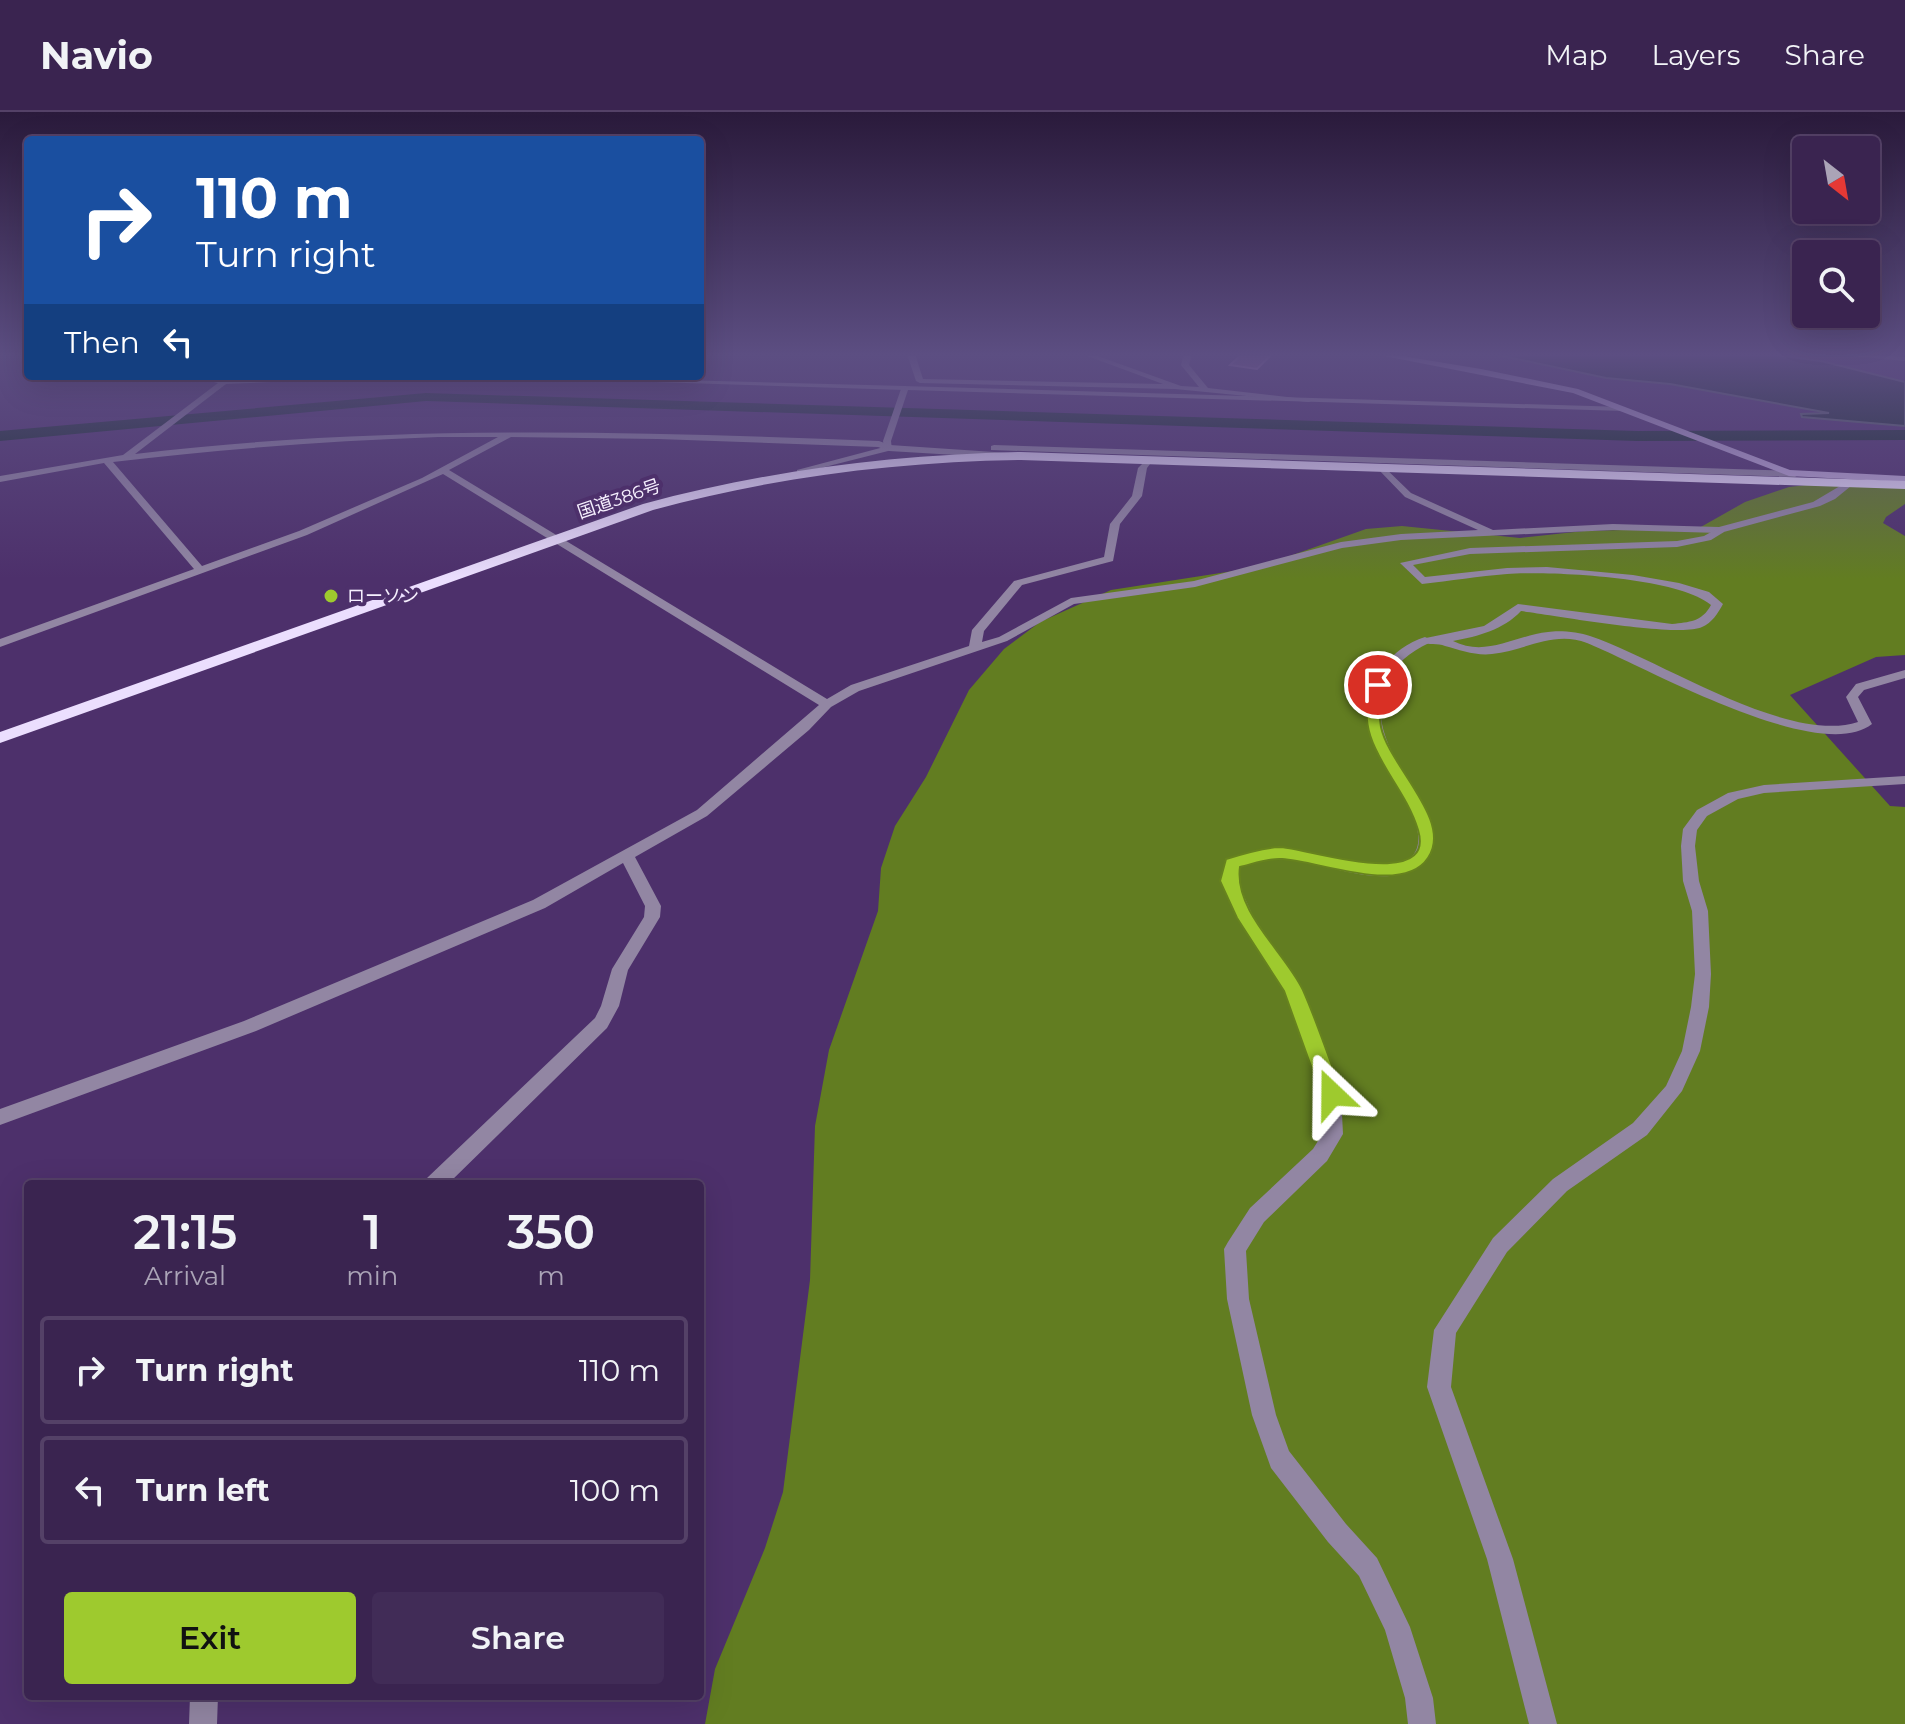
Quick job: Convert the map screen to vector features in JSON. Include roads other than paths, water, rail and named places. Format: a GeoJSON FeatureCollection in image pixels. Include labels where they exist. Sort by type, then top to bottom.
{"type":"FeatureCollection","features":[{"type":"Feature","properties":{"kind":"highway","name":"国道386号"},"geometry":{"type":"LineString","coordinates":[[0,738],[671,500],[800,472],[895,460],[1021,456],[1905,482]]}},
{"type":"Feature","properties":{"kind":"main road"},"geometry":{"type":"LineString","coordinates":[[1675,429],[1795,474],[1905,482]]}},
{"type":"Feature","properties":{"kind":"street"},"geometry":{"type":"LineString","coordinates":[[127,456],[162,429]]}},
{"type":"Feature","properties":{"kind":"street"},"geometry":{"type":"LineString","coordinates":[[888,444],[892,429]]}},
{"type":"Feature","properties":{"kind":"street"},"geometry":{"type":"LineString","coordinates":[[0,643],[303,533],[444,471],[513,432]]}},
{"type":"Feature","properties":{"kind":"street"},"geometry":{"type":"LineString","coordinates":[[0,479],[127,456],[336,436],[513,432],[888,444],[1021,456]]}},
{"type":"Feature","properties":{"kind":"street"},"geometry":{"type":"LineString","coordinates":[[800,472],[888,444],[1795,474]]}},
{"type":"Feature","properties":{"kind":"street"},"geometry":{"type":"LineString","coordinates":[[108,460],[109,466],[201,571]]}},
{"type":"Feature","properties":{"kind":"street"},"geometry":{"type":"LineString","coordinates":[[975,648],[978,630],[1018,583],[1109,559],[1115,524],[1137,496],[1143,468],[1149,460]]}},
{"type":"Feature","properties":{"kind":"street"},"geometry":{"type":"LineString","coordinates":[[1381,467],[1408,495],[1492,533]]}},
{"type":"Feature","properties":{"kind":"street"},"geometry":{"type":"LineString","coordinates":[[0,489],[62,468]]}},
{"type":"Feature","properties":{"kind":"street"},"geometry":{"type":"LineString","coordinates":[[444,471],[827,704]]}},
{"type":"Feature","properties":{"kind":"street"},"geometry":{"type":"LineString","coordinates":[[1422,1724],[1419,1698],[1397,1627],[1368,1567],[1337,1533],[1280,1459],[1264,1415],[1238,1299],[1235,1249],[1257,1215],[1320,1155],[1333,1134],[1332,1094],[1293,989],[1246,918],[1229,881],[1232,863],[1277,853],[1303,855],[1371,871],[1393,870],[1420,859],[1427,847],[1427,833],[1417,809],[1381,748],[1374,727],[1372,702],[1378,685],[1392,663],[1407,648],[1425,641],[1495,626],[1510,619],[1518,607],[1672,627],[1698,625],[1712,614],[1717,604],[1705,594],[1679,586],[1633,578],[1547,570],[1422,581],[1405,563],[1470,551],[1677,544],[1707,538],[1732,524],[1809,510],[1841,491],[1846,486],[1841,482]]}},
{"type":"Feature","properties":{"kind":"street"},"geometry":{"type":"LineString","coordinates":[[0,1117],[250,1026],[539,904],[702,813],[827,704],[855,688],[1017,632],[1048,611],[1071,601],[1218,580],[1363,541],[1613,527],[1720,530]]}},
{"type":"Feature","properties":{"kind":"street"},"geometry":{"type":"LineString","coordinates":[[1425,641],[1492,651],[1548,635],[1585,638],[1766,718],[1797,727],[1850,731],[1865,724],[1852,697],[1860,687],[1905,674]]}},
{"type":"Feature","properties":{"kind":"street"},"geometry":{"type":"LineString","coordinates":[[1543,1724],[1500,1559],[1439,1387],[1445,1330],[1500,1245],[1560,1185],[1640,1129],[1673,1091],[1691,1051],[1700,1007],[1703,974],[1700,911],[1691,881],[1688,846],[1690,829],[1702,813],[1733,796],[1764,789],[1905,780]]}},
{"type":"Feature","properties":{"kind":"street"},"geometry":{"type":"LineString","coordinates":[[438,1180],[601,1023],[610,1006],[620,969],[652,917],[653,906],[627,856]]}},
{"type":"Feature","properties":{"kind":"street"},"geometry":{"type":"LineString","coordinates":[[203,1724],[204,1700]]}},
{"type":"Feature","properties":{"kind":"waterway"},"geometry":{"type":"LineString","coordinates":[[0,436],[74,429]]}},
{"type":"Feature","properties":{"kind":"waterway"},"geometry":{"type":"LineString","coordinates":[[1427,429],[1637,436],[1905,435]]}},
{"type":"Feature","properties":{"kind":"place","name":"ローソン"},"geometry":{"type":"Point","coordinates":[331,596]}}]}
